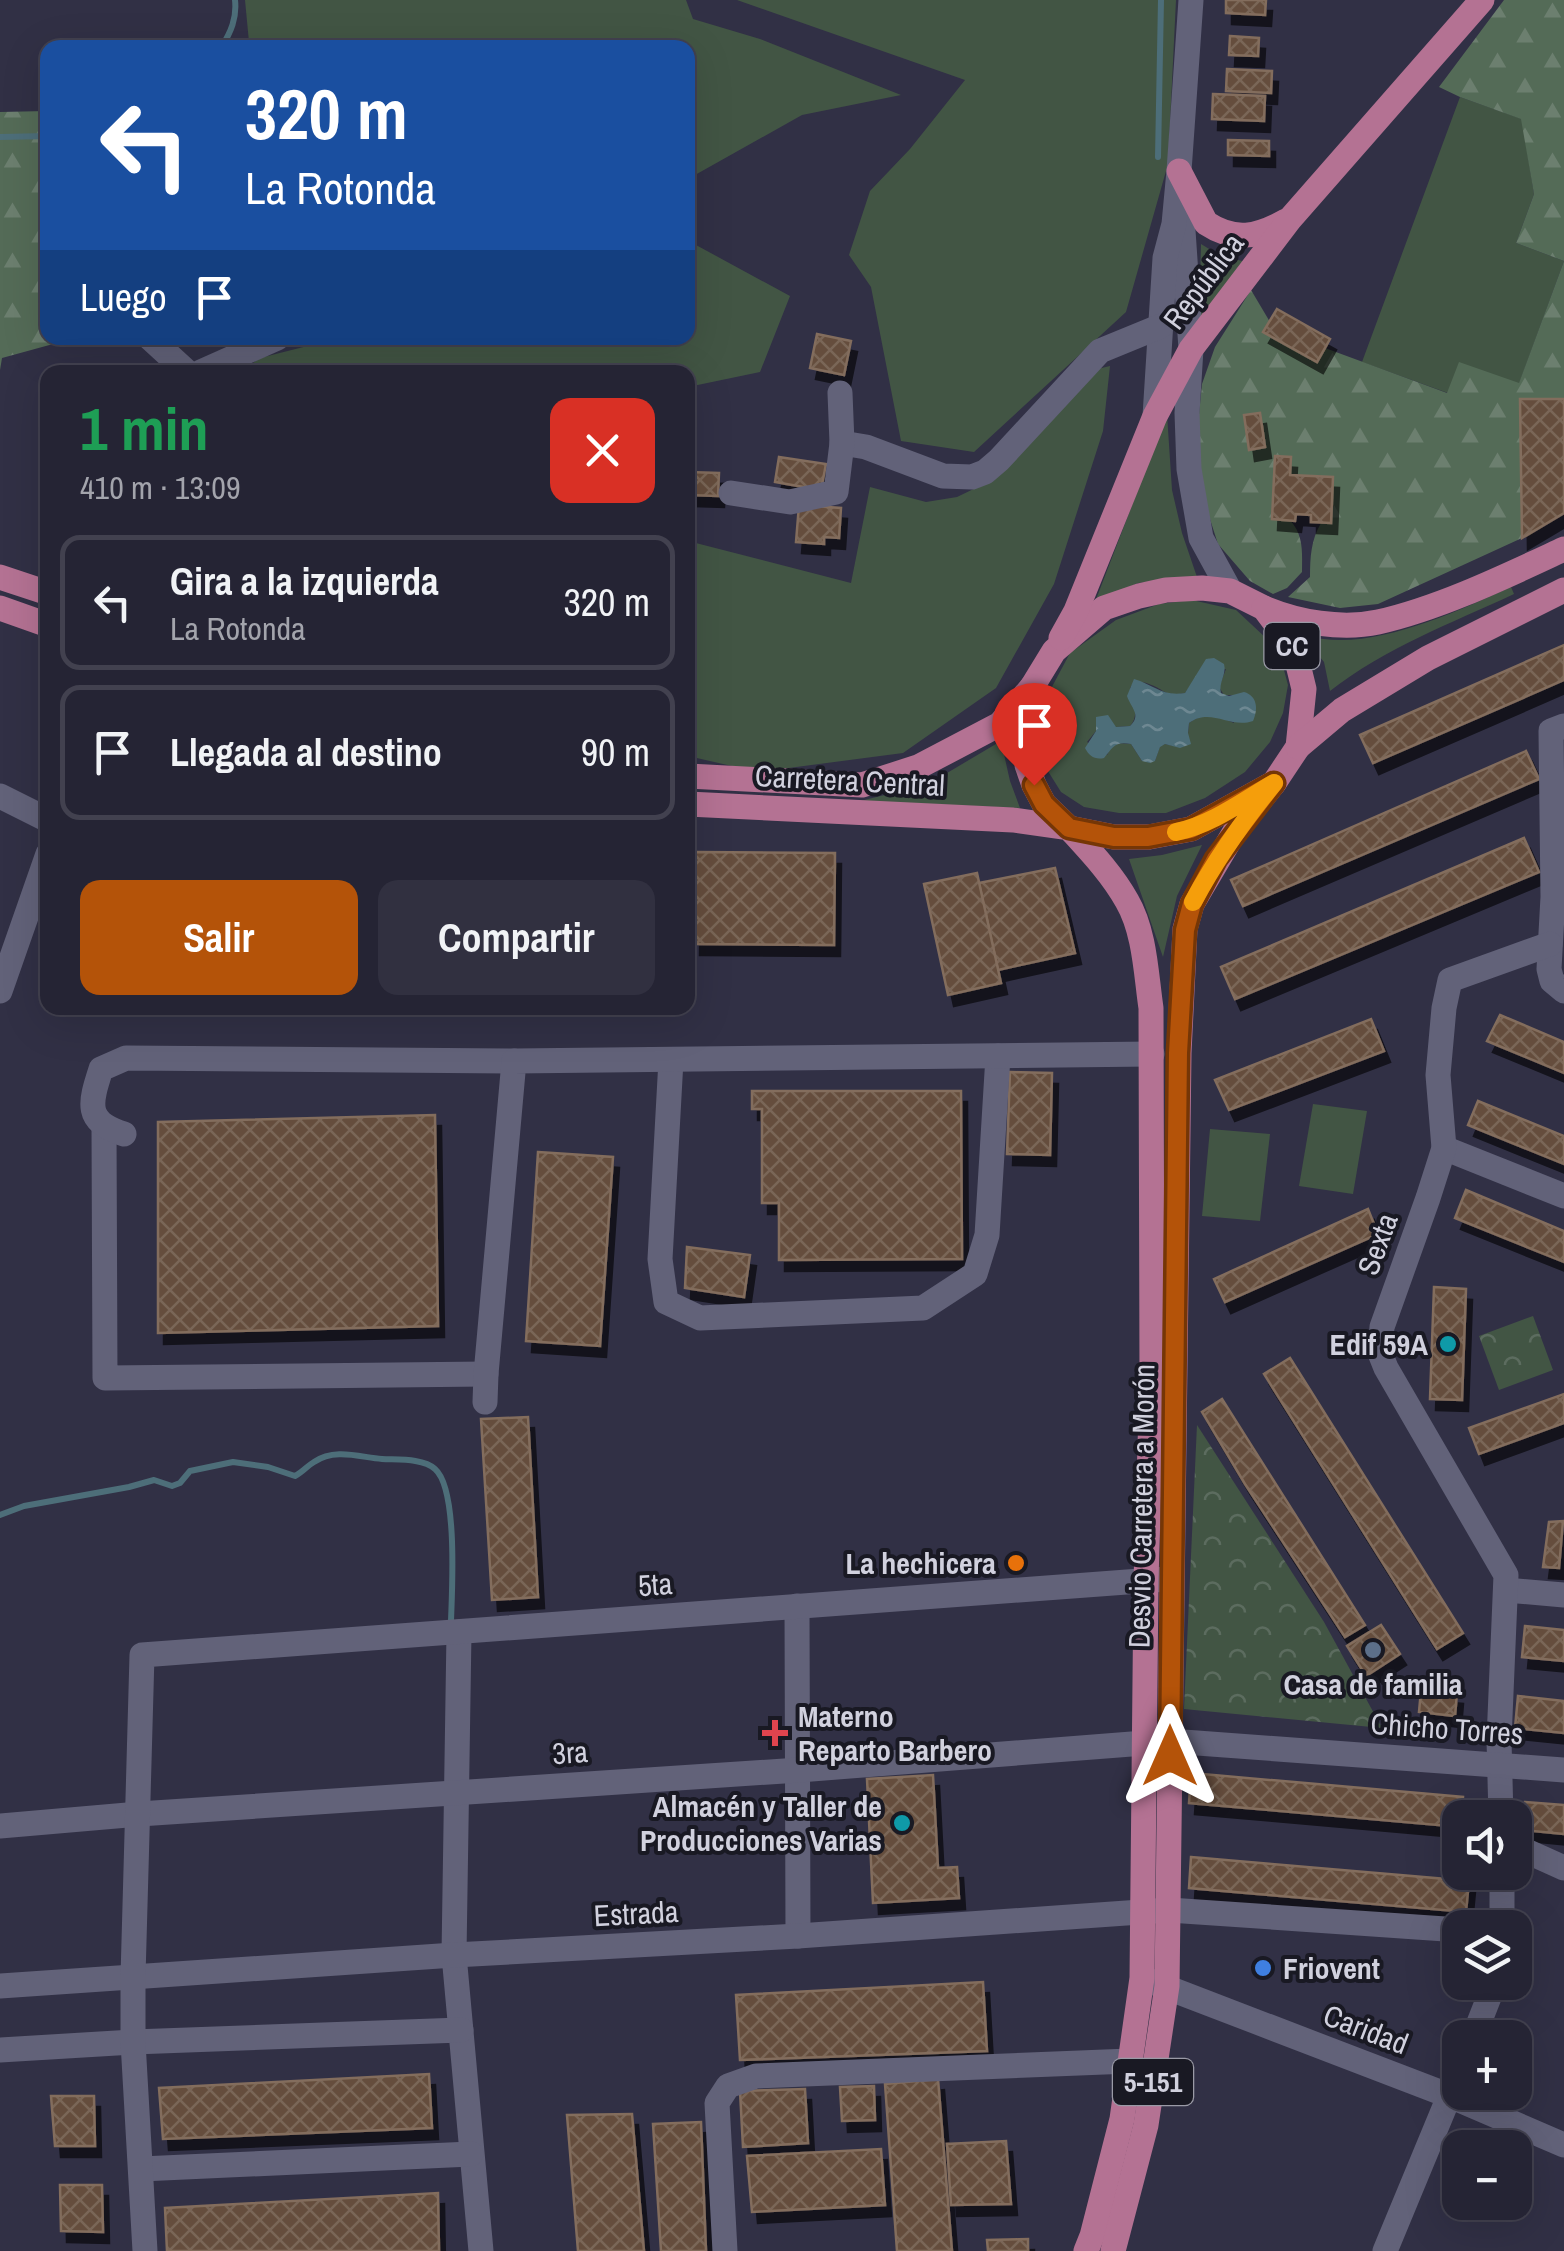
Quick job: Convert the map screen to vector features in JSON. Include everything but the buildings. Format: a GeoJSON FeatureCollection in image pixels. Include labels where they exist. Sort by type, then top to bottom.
{"type":"FeatureCollection","features":[{"type":"Feature","properties":{"kind":"main road","name":"República"},"geometry":{"type":"LineString","coordinates":[[1054,650],[1076,611],[1156,416],[1191,349],[1290,218],[1482,0]]}},
{"type":"Feature","properties":{"kind":"main road"},"geometry":{"type":"LineString","coordinates":[[1180,171],[1206,224],[1226,234],[1254,236],[1290,218]]}},
{"type":"Feature","properties":{"kind":"main road","name":"CC"},"geometry":{"type":"LineString","coordinates":[[1564,549],[1451,598],[1375,622],[1335,624],[1288,618],[1230,591],[1202,588],[1166,590],[1104,608],[1054,650],[1032,687],[1026,720],[1028,765],[1034,785],[1044,804],[1069,828],[1114,837],[1148,837],[1191,829],[1274,783],[1298,747],[1342,710],[1428,658],[1564,590]]}},
{"type":"Feature","properties":{"kind":"main road"},"geometry":{"type":"LineString","coordinates":[[0,576],[40,591]]}},
{"type":"Feature","properties":{"kind":"main road"},"geometry":{"type":"LineString","coordinates":[[0,608],[40,622]]}},
{"type":"Feature","properties":{"kind":"main road","name":"CC"},"geometry":{"type":"LineString","coordinates":[[1264,608],[1294,648],[1304,688],[1298,747]]}},
{"type":"Feature","properties":{"kind":"main road","name":"Carretera Central"},"geometry":{"type":"LineString","coordinates":[[695,776],[862,785],[918,766],[1000,724],[1032,687]]}},
{"type":"Feature","properties":{"kind":"main road","name":"Desvio Carretera a Morón"},"geometry":{"type":"LineString","coordinates":[[1107,2247],[1146,2125],[1167,1986],[1169,1910],[1158,1742],[1159,1580],[1185,930],[1192,904],[1216,859],[1274,783]]}},
{"type":"Feature","properties":{"kind":"main road","name":"Carretera Central"},"geometry":{"type":"LineString","coordinates":[[695,804],[1013,820],[1069,828]]}},
{"type":"Feature","properties":{"kind":"main road","name":"Desvio Carretera a Morón"},"geometry":{"type":"LineString","coordinates":[[1069,828],[1107,871],[1130,905],[1142,948],[1151,1008],[1152,1390],[1159,1580]]}},
{"type":"Feature","properties":{"kind":"main road"},"geometry":{"type":"LineString","coordinates":[[1152,1054],[1178,1053]]}},
{"type":"Feature","properties":{"kind":"main road","name":"Desvio Carretera a Morón"},"geometry":{"type":"LineString","coordinates":[[1107,2247],[1142,1978],[1143,1913],[1158,1742]]}},
{"type":"Feature","properties":{"kind":"street"},"geometry":{"type":"LineString","coordinates":[[1156,416],[1165,258],[1174,224],[1180,171],[1191,0]]}},
{"type":"Feature","properties":{"kind":"street"},"geometry":{"type":"LineString","coordinates":[[1180,171],[1191,349],[1188,469],[1202,538],[1230,591]]}},
{"type":"Feature","properties":{"kind":"street"},"geometry":{"type":"LineString","coordinates":[[842,442],[943,476],[972,477],[999,460],[1100,351],[1161,326]]}},
{"type":"Feature","properties":{"kind":"street"},"geometry":{"type":"LineString","coordinates":[[158,345],[179,365]]}},
{"type":"Feature","properties":{"kind":"street"},"geometry":{"type":"LineString","coordinates":[[217,365],[261,345]]}},
{"type":"Feature","properties":{"kind":"street"},"geometry":{"type":"LineString","coordinates":[[731,493],[790,502],[836,492],[842,442],[840,393]]}},
{"type":"Feature","properties":{"kind":"street"},"geometry":{"type":"LineString","coordinates":[[1558,729],[1558,817],[1549,968],[1552,981],[1564,992]]}},
{"type":"Feature","properties":{"kind":"street"},"geometry":{"type":"LineString","coordinates":[[0,796],[40,816]]}},
{"type":"Feature","properties":{"kind":"street"},"geometry":{"type":"LineString","coordinates":[[0,991],[40,877]]}},
{"type":"Feature","properties":{"kind":"street","name":"Sexta"},"geometry":{"type":"LineString","coordinates":[[1500,1800],[1506,1575],[1380,1353],[1382,1328],[1444,1148],[1438,1076],[1450,980],[1550,944]]}},
{"type":"Feature","properties":{"kind":"street"},"geometry":{"type":"LineString","coordinates":[[486,1374],[105,1378],[114,1131],[95,1117],[93,1094],[101,1069],[126,1058],[514,1061],[1152,1054]]}},
{"type":"Feature","properties":{"kind":"street"},"geometry":{"type":"LineString","coordinates":[[671,1060],[660,1259],[666,1302],[700,1318],[923,1308],[976,1274],[986,1235],[998,1056]]}},
{"type":"Feature","properties":{"kind":"street"},"geometry":{"type":"LineString","coordinates":[[485,1402],[514,1061]]}},
{"type":"Feature","properties":{"kind":"street"},"geometry":{"type":"LineString","coordinates":[[1444,1148],[1564,1196]]}},
{"type":"Feature","properties":{"kind":"street","name":"5ta"},"geometry":{"type":"LineString","coordinates":[[139,1814],[142,1655],[1159,1580]]}},
{"type":"Feature","properties":{"kind":"street"},"geometry":{"type":"LineString","coordinates":[[1506,1590],[1564,1595]]}},
{"type":"Feature","properties":{"kind":"street"},"geometry":{"type":"LineString","coordinates":[[798,1606],[798,1936]]}},
{"type":"Feature","properties":{"kind":"street"},"geometry":{"type":"LineString","coordinates":[[459,1632],[454,1955],[480,2251]]}},
{"type":"Feature","properties":{"kind":"street","name":"Chicho Torres"},"geometry":{"type":"LineString","coordinates":[[1158,1742],[1564,1770]]}},
{"type":"Feature","properties":{"kind":"street","name":"3ra"},"geometry":{"type":"LineString","coordinates":[[0,1826],[1158,1742]]}},
{"type":"Feature","properties":{"kind":"street"},"geometry":{"type":"LineString","coordinates":[[139,1814],[133,1977],[145,2251]]}},
{"type":"Feature","properties":{"kind":"street"},"geometry":{"type":"LineString","coordinates":[[1532,1854],[1564,1868]]}},
{"type":"Feature","properties":{"kind":"street"},"geometry":{"type":"LineString","coordinates":[[1143,1913],[1169,1910],[1442,1929]]}},
{"type":"Feature","properties":{"kind":"street","name":"Estrada"},"geometry":{"type":"LineString","coordinates":[[0,1986],[1143,1913]]}},
{"type":"Feature","properties":{"kind":"street","name":"Caridad"},"geometry":{"type":"LineString","coordinates":[[1142,1978],[1442,2093]]}},
{"type":"Feature","properties":{"kind":"street"},"geometry":{"type":"LineString","coordinates":[[0,2050],[461,2030]]}},
{"type":"Feature","properties":{"kind":"street"},"geometry":{"type":"LineString","coordinates":[[726,2251],[717,2103],[728,2086],[756,2076],[1130,2062]]}},
{"type":"Feature","properties":{"kind":"street"},"geometry":{"type":"LineString","coordinates":[[1385,2251],[1444,2110]]}},
{"type":"Feature","properties":{"kind":"street","name":"Caridad"},"geometry":{"type":"LineString","coordinates":[[1483,2110],[1564,2145]]}},
{"type":"Feature","properties":{"kind":"street"},"geometry":{"type":"LineString","coordinates":[[140,2169],[471,2154]]}},
{"type":"Feature","properties":{"kind":"green space"},"geometry":{"type":"Polygon","coordinates":[[[245,0],[686,0],[693,19],[760,39],[901,95],[802,115],[695,175],[695,40],[249,40],[245,0]]]}},
{"type":"Feature","properties":{"kind":"green space"},"geometry":{"type":"Polygon","coordinates":[[[737,0],[1176,0],[1168,164],[1126,312],[974,452],[901,441],[871,287],[849,255],[870,191],[910,149],[965,80],[737,0]]]}},
{"type":"Feature","properties":{"kind":"green space"},"geometry":{"type":"Polygon","coordinates":[[[1504,0],[1564,0],[1564,261],[1516,243],[1534,194],[1521,119],[1439,87],[1504,0]]]}},
{"type":"Feature","properties":{"kind":"green space"},"geometry":{"type":"Polygon","coordinates":[[[1460,97],[1522,119],[1534,194],[1516,243],[1564,261],[1519,384],[1448,393],[1362,362],[1460,97]]]}},
{"type":"Feature","properties":{"kind":"green space"},"geometry":{"type":"Polygon","coordinates":[[[40,111],[40,345],[49,345],[2,358],[0,370],[0,112],[40,111]]]}},
{"type":"Feature","properties":{"kind":"green space"},"geometry":{"type":"Polygon","coordinates":[[[695,175],[696,245],[790,296],[760,372],[695,386],[695,365],[250,365],[260,358],[311,345],[695,345],[695,175]]]}},
{"type":"Feature","properties":{"kind":"green space"},"geometry":{"type":"Polygon","coordinates":[[[1201,244],[1219,255],[1246,262],[1199,321],[1201,244]]]}},
{"type":"Feature","properties":{"kind":"green space"},"geometry":{"type":"Polygon","coordinates":[[[1564,261],[1564,399],[1520,399],[1522,538],[1378,604],[1340,608],[1288,597],[1310,577],[1315,536],[1321,523],[1331,523],[1333,478],[1290,475],[1291,457],[1273,519],[1290,520],[1295,526],[1301,544],[1302,572],[1287,588],[1273,594],[1250,581],[1218,544],[1200,488],[1196,445],[1202,384],[1215,347],[1251,290],[1270,322],[1264,332],[1316,362],[1325,348],[1447,393],[1459,362],[1519,383],[1564,261]]]}},
{"type":"Feature","properties":{"kind":"green space"},"geometry":{"type":"Polygon","coordinates":[[[1110,366],[1103,431],[1054,584],[996,688],[903,753],[758,772],[695,758],[695,543],[851,583],[870,487],[926,502],[957,497],[986,483],[1089,371],[1110,366]]]}},
{"type":"Feature","properties":{"kind":"green space"},"geometry":{"type":"Polygon","coordinates":[[[1167,414],[1172,490],[1197,577],[1138,583],[1095,602],[1167,414]]]}},
{"type":"Feature","properties":{"kind":"green space"},"geometry":{"type":"Polygon","coordinates":[[[1511,587],[1514,594],[1396,649],[1330,691],[1324,662],[1302,636],[1341,640],[1384,635],[1428,622],[1511,587]]]}},
{"type":"Feature","properties":{"kind":"green space"},"geometry":{"type":"Polygon","coordinates":[[[1192,600],[1236,610],[1266,638],[1281,659],[1288,685],[1283,713],[1270,742],[1245,772],[1205,798],[1166,813],[1119,813],[1084,807],[1061,792],[1046,768],[1040,734],[1046,698],[1070,653],[1116,620],[1159,604],[1192,600]],[[1226,669],[1195,679],[1185,693],[1178,694],[1134,682],[1130,688],[1135,713],[1130,726],[1116,727],[1097,717],[1096,731],[1087,742],[1107,755],[1117,743],[1131,744],[1142,761],[1155,761],[1160,746],[1179,747],[1188,734],[1189,723],[1200,717],[1223,718],[1234,723],[1234,695],[1224,695],[1219,687],[1226,669]]]}},
{"type":"Feature","properties":{"kind":"green space"},"geometry":{"type":"Polygon","coordinates":[[[1001,741],[1020,808],[860,801],[947,773],[1001,741]]]}},
{"type":"Feature","properties":{"kind":"green space"},"geometry":{"type":"Polygon","coordinates":[[[1202,845],[1177,896],[1163,957],[1129,859],[1202,845]]]}},
{"type":"Feature","properties":{"kind":"green space"},"geometry":{"type":"Polygon","coordinates":[[[1313,1104],[1367,1111],[1353,1194],[1299,1186],[1313,1104]]]}},
{"type":"Feature","properties":{"kind":"green space"},"geometry":{"type":"Polygon","coordinates":[[[1210,1129],[1270,1134],[1260,1221],[1202,1216],[1210,1129]]]}},
{"type":"Feature","properties":{"kind":"green space"},"geometry":{"type":"Polygon","coordinates":[[[1533,1316],[1553,1370],[1499,1390],[1479,1336],[1533,1316]]]}},
{"type":"Feature","properties":{"kind":"green space"},"geometry":{"type":"Polygon","coordinates":[[[1197,1425],[1324,1622],[1382,1728],[1184,1709],[1197,1425]]]}},
{"type":"Feature","properties":{"kind":"water"},"geometry":{"type":"Polygon","coordinates":[[[1214,658],[1224,664],[1221,693],[1229,696],[1244,692],[1252,697],[1256,708],[1253,721],[1197,719],[1189,723],[1191,744],[1180,748],[1165,744],[1150,763],[1142,761],[1131,744],[1126,743],[1112,748],[1104,758],[1090,755],[1085,748],[1096,731],[1096,717],[1108,715],[1116,727],[1133,722],[1135,715],[1127,696],[1134,679],[1164,692],[1185,693],[1206,659],[1214,658]]]}},
{"type":"Feature","properties":{"kind":"waterway"},"geometry":{"type":"LineString","coordinates":[[226,40],[235,0]]}},
{"type":"Feature","properties":{"kind":"waterway"},"geometry":{"type":"LineString","coordinates":[[1158,157],[1161,0]]}},
{"type":"Feature","properties":{"kind":"waterway"},"geometry":{"type":"LineString","coordinates":[[0,137],[40,136]]}},
{"type":"Feature","properties":{"kind":"waterway"},"geometry":{"type":"LineString","coordinates":[[0,1515],[24,1506],[154,1480],[172,1486],[190,1471],[233,1462],[295,1476],[330,1455],[417,1461],[435,1469],[447,1497],[452,1541],[451,1621]]}},
{"type":"Feature","properties":{"kind":"slow traffic"},"geometry":{"type":"LineString","coordinates":[[1176,832],[1213,818],[1274,783],[1234,832],[1193,902]]}},
{"type":"Feature","properties":{"kind":"place","name":"Edif 59A"},"geometry":{"type":"Point","coordinates":[1448,1344]}},
{"type":"Feature","properties":{"kind":"place","name":"La hechicera"},"geometry":{"type":"Point","coordinates":[1016,1563]}},
{"type":"Feature","properties":{"kind":"place","name":"Casa de familia"},"geometry":{"type":"Point","coordinates":[1373,1650]}},
{"type":"Feature","properties":{"kind":"place","name":"Materno Reparto Barbero"},"geometry":{"type":"Point","coordinates":[775,1733]}},
{"type":"Feature","properties":{"kind":"place","name":"Almacén y Taller de Producciones Varias"},"geometry":{"type":"Point","coordinates":[902,1823]}},
{"type":"Feature","properties":{"kind":"place","name":"Friovent"},"geometry":{"type":"Point","coordinates":[1263,1968]}},
{"type":"Feature","properties":{"kind":"route"},"geometry":{"type":"LineString","coordinates":[[1034,785],[1044,804],[1069,828],[1114,837],[1148,837],[1191,829],[1274,783],[1216,859],[1192,904],[1185,930],[1178,1053],[1170,1756]]}}]}
